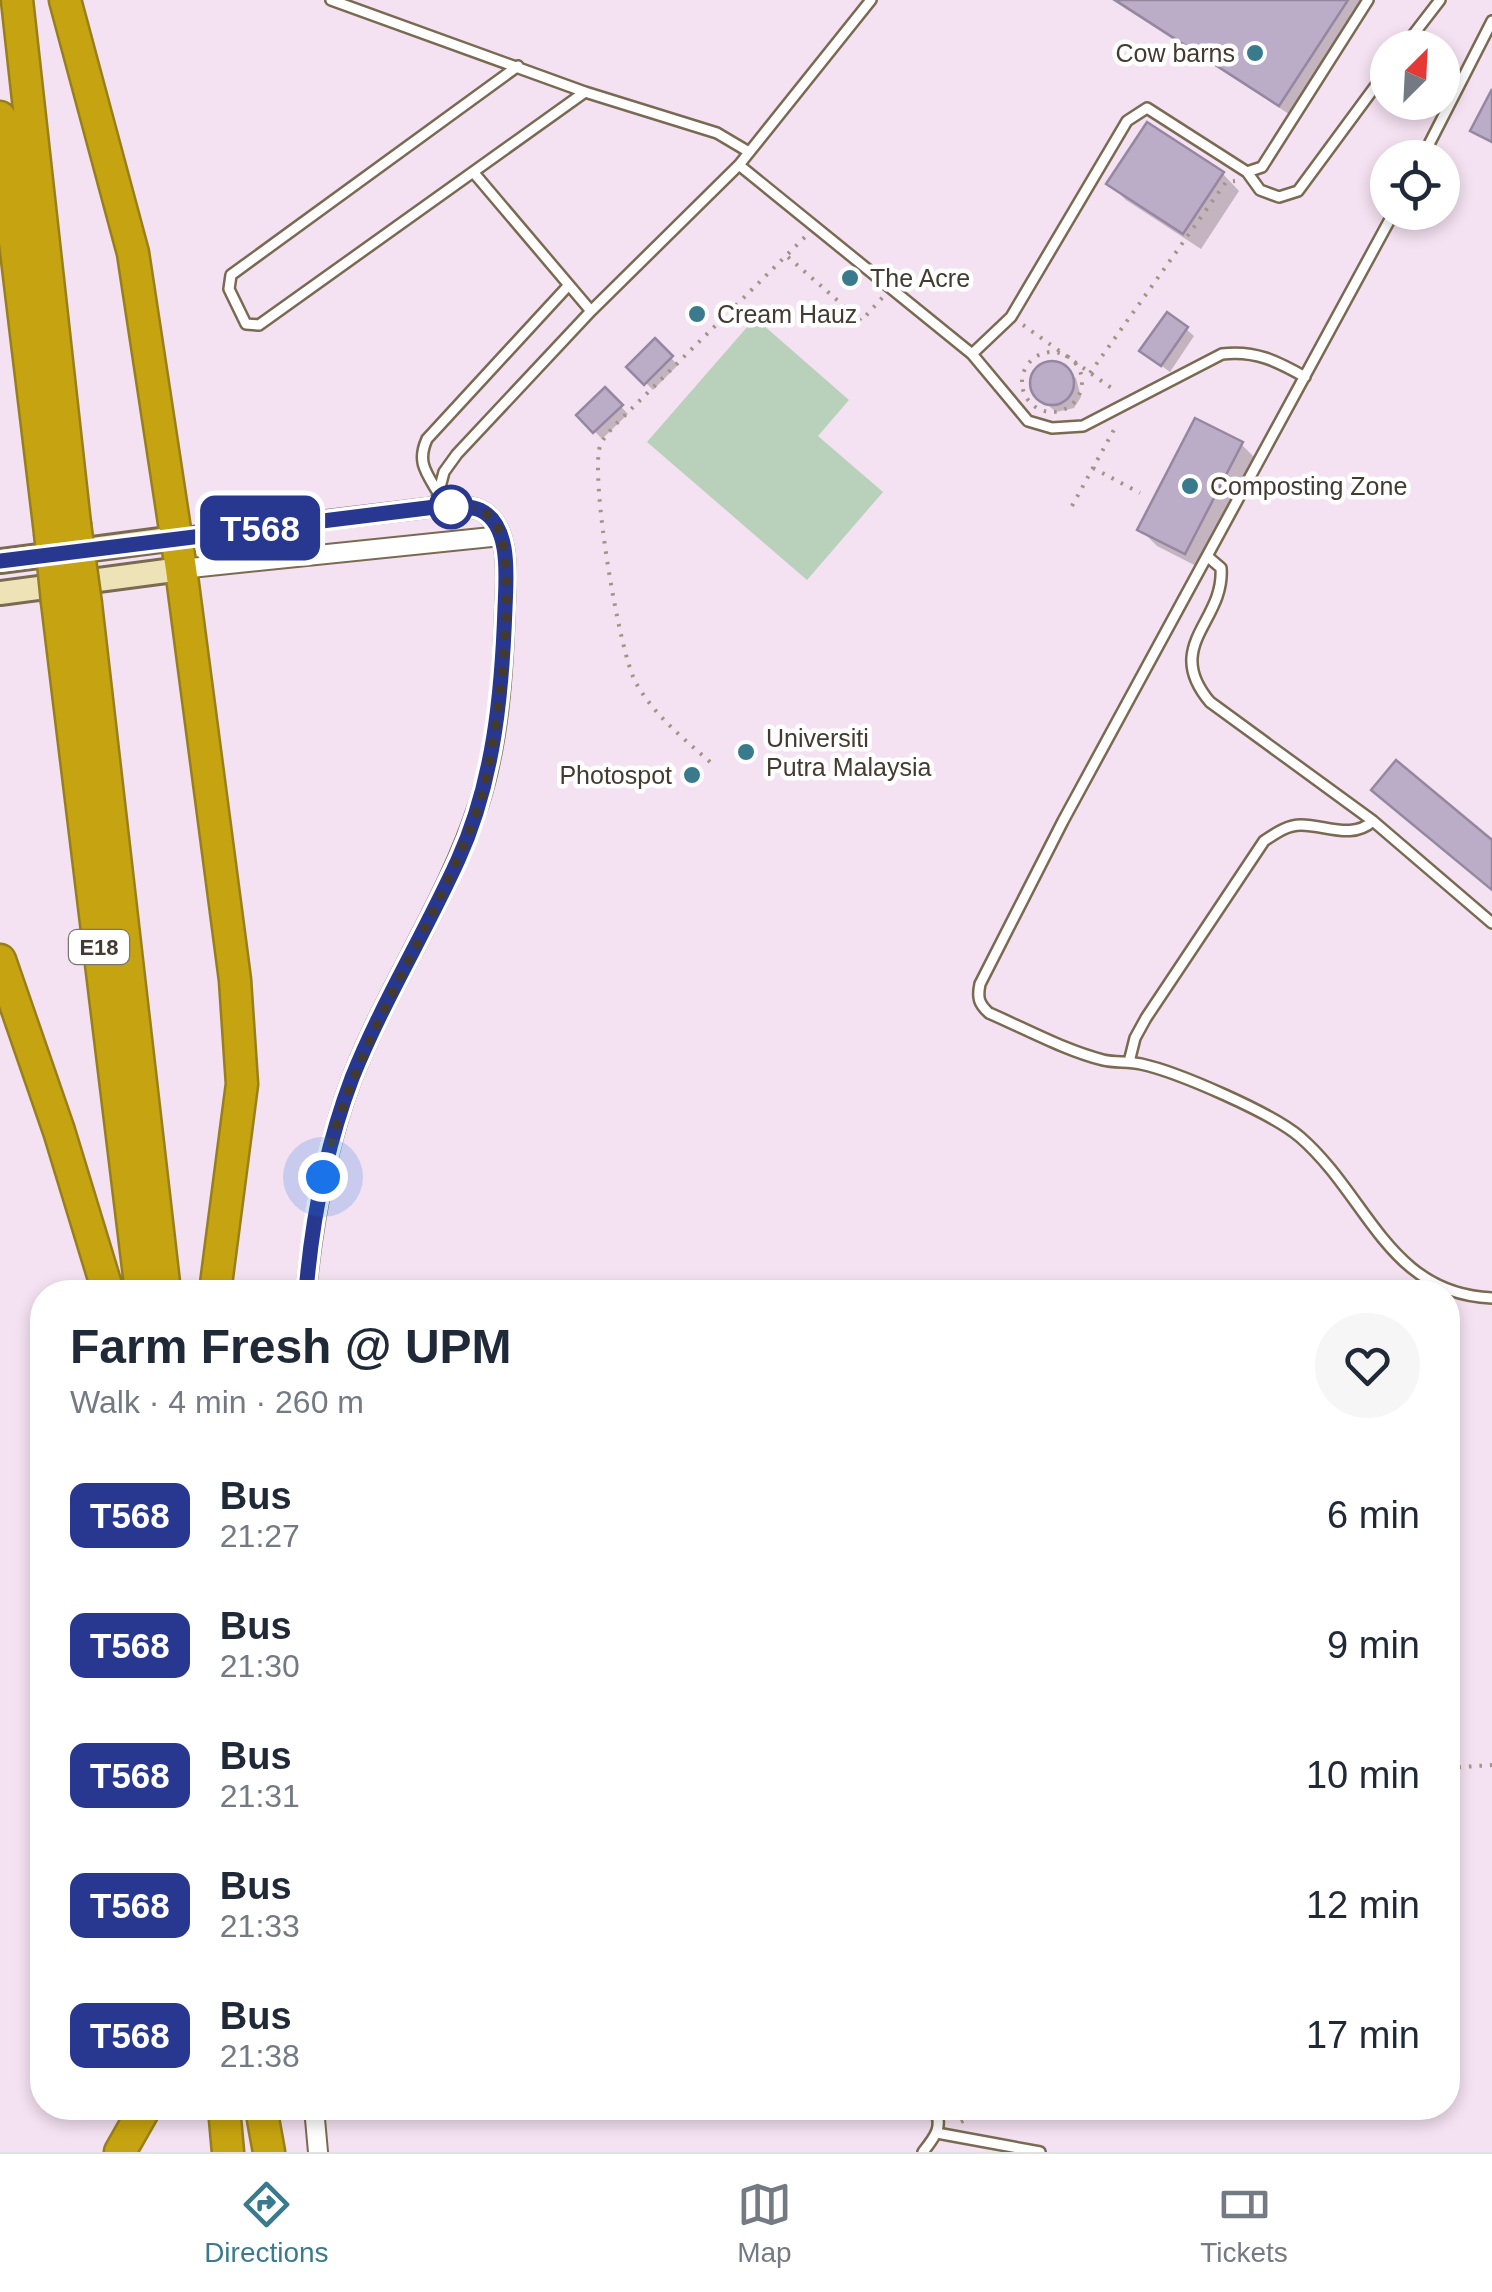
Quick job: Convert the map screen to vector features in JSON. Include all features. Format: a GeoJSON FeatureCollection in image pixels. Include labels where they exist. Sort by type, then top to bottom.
{"type":"FeatureCollection","features":[{"type":"Feature","properties":{"kind":"highway","name":"E18"},"geometry":{"type":"LineString","coordinates":[[17,0],[62,528]]}},
{"type":"Feature","properties":{"kind":"highway"},"geometry":{"type":"LineString","coordinates":[[64,0],[132,253],[181,570],[235,980],[242,1084],[217,1280]]}},
{"type":"Feature","properties":{"kind":"highway","name":"E18"},"geometry":{"type":"LineString","coordinates":[[0,117],[62,528],[163,1280]]}},
{"type":"Feature","properties":{"kind":"highway","name":"E18"},"geometry":{"type":"LineString","coordinates":[[71,603],[140,1280]]}},
{"type":"Feature","properties":{"kind":"highway"},"geometry":{"type":"LineString","coordinates":[[0,960],[59,1131],[104,1280]]}},
{"type":"Feature","properties":{"kind":"highway"},"geometry":{"type":"LineString","coordinates":[[120,2152],[138,2120]]}},
{"type":"Feature","properties":{"kind":"highway"},"geometry":{"type":"LineString","coordinates":[[225,2120],[228,2152]]}},
{"type":"Feature","properties":{"kind":"highway"},"geometry":{"type":"LineString","coordinates":[[256,2152],[258,2120]]}},
{"type":"Feature","properties":{"kind":"highway"},"geometry":{"type":"LineString","coordinates":[[262,2120],[269,2152]]}},
{"type":"Feature","properties":{"kind":"street"},"geometry":{"type":"LineString","coordinates":[[0,561],[436,499],[479,510],[493,519],[501,536],[506,572],[503,670],[480,800],[459,858],[352,1078],[330,1144],[319,1194],[308,1280]]}},
{"type":"Feature","properties":{"kind":"street"},"geometry":{"type":"LineString","coordinates":[[0,593],[501,536]]}},
{"type":"Feature","properties":{"kind":"street"},"geometry":{"type":"LineString","coordinates":[[315,2120],[318,2152]]}},
{"type":"Feature","properties":{"kind":"lane"},"geometry":{"type":"LineString","coordinates":[[331,0],[585,92],[717,133],[749,152]]}},
{"type":"Feature","properties":{"kind":"lane"},"geometry":{"type":"LineString","coordinates":[[436,499],[457,454],[591,311],[739,165],[871,0]]}},
{"type":"Feature","properties":{"kind":"lane"},"geometry":{"type":"LineString","coordinates":[[1249,175],[1262,166],[1368,0]]}},
{"type":"Feature","properties":{"kind":"lane"},"geometry":{"type":"LineString","coordinates":[[1417,30],[1440,0]]}},
{"type":"Feature","properties":{"kind":"lane"},"geometry":{"type":"LineString","coordinates":[[1431,140],[1492,21]]}},
{"type":"Feature","properties":{"kind":"lane"},"geometry":{"type":"LineString","coordinates":[[518,66],[232,275],[230,288],[246,324],[260,325],[585,92]]}},
{"type":"Feature","properties":{"kind":"lane"},"geometry":{"type":"LineString","coordinates":[[972,354],[1011,316],[1127,121],[1148,108],[1249,175],[1260,190],[1279,197],[1298,191],[1370,93]]}},
{"type":"Feature","properties":{"kind":"lane"},"geometry":{"type":"LineString","coordinates":[[739,165],[972,354],[1028,421],[1052,428],[1084,426],[1222,354],[1265,356],[1305,378]]}},
{"type":"Feature","properties":{"kind":"lane"},"geometry":{"type":"LineString","coordinates":[[474,173],[591,311]]}},
{"type":"Feature","properties":{"kind":"lane"},"geometry":{"type":"LineString","coordinates":[[1384,230],[1063,821],[980,984],[978,995],[980,1006],[990,1013],[1100,1060],[1129,1062],[1172,1074],[1258,1111],[1299,1136],[1403,1263],[1424,1280]]}},
{"type":"Feature","properties":{"kind":"lane"},"geometry":{"type":"LineString","coordinates":[[436,499],[421,464],[428,439],[568,286]]}},
{"type":"Feature","properties":{"kind":"lane"},"geometry":{"type":"LineString","coordinates":[[1208,556],[1221,568],[1222,581],[1192,652],[1196,685],[1210,702],[1373,822],[1492,923]]}},
{"type":"Feature","properties":{"kind":"lane"},"geometry":{"type":"LineString","coordinates":[[1129,1062],[1135,1038],[1146,1018],[1264,841],[1280,830],[1300,825],[1358,830],[1373,822]]}},
{"type":"Feature","properties":{"kind":"lane"},"geometry":{"type":"LineString","coordinates":[[1460,1294],[1492,1298]]}},
{"type":"Feature","properties":{"kind":"lane"},"geometry":{"type":"LineString","coordinates":[[923,2152],[937,2134],[940,2120]]}},
{"type":"Feature","properties":{"kind":"lane"},"geometry":{"type":"LineString","coordinates":[[937,2134],[1040,2152]]}},
{"type":"Feature","properties":{"kind":"path"},"geometry":{"type":"LineString","coordinates":[[1090,372],[1226,182],[1249,175]]}},
{"type":"Feature","properties":{"kind":"path"},"geometry":{"type":"LineString","coordinates":[[710,762],[654,712],[633,678],[622,644],[598,492],[600,446],[612,427],[815,227]]}},
{"type":"Feature","properties":{"kind":"path"},"geometry":{"type":"LineString","coordinates":[[788,257],[861,321],[890,288]]}},
{"type":"Feature","properties":{"kind":"path"},"geometry":{"type":"LineString","coordinates":[[1011,316],[1130,401],[1072,506]]}},
{"type":"Feature","properties":{"kind":"path"},"geometry":{"type":"LineString","coordinates":[[1050,352],[1069,357],[1082,374],[1081,394],[1058,412],[1039,410],[1022,387],[1025,368],[1040,354],[1050,352]]}},
{"type":"Feature","properties":{"kind":"path"},"geometry":{"type":"LineString","coordinates":[[1093,468],[1140,493]]}},
{"type":"Feature","properties":{"kind":"path"},"geometry":{"type":"LineString","coordinates":[[1460,1767],[1492,1765]]}},
{"type":"Feature","properties":{"kind":"path"},"geometry":{"type":"LineString","coordinates":[[937,2134],[967,2120]]}},
{"type":"Feature","properties":{"kind":"shaded area","name":"Universiti Putra Malaysia"},"geometry":{"type":"Polygon","coordinates":[[[0,0],[1492,0],[1492,2152],[0,2152],[0,0]]]}},
{"type":"Feature","properties":{"kind":"green space"},"geometry":{"type":"Polygon","coordinates":[[[755,318],[849,400],[818,436],[883,492],[807,580],[647,442],[755,318]]]}},
{"type":"Feature","properties":{"kind":"building","name":"Cow barns"},"geometry":{"type":"Polygon","coordinates":[[[1115,0],[1348,0],[1279,106],[1115,0]]]}},
{"type":"Feature","properties":{"kind":"building"},"geometry":{"type":"Polygon","coordinates":[[[1492,89],[1492,142],[1470,131],[1492,89]]]}},
{"type":"Feature","properties":{"kind":"building"},"geometry":{"type":"Polygon","coordinates":[[[1147,122],[1224,172],[1183,234],[1106,184],[1147,122]]]}},
{"type":"Feature","properties":{"kind":"building"},"geometry":{"type":"Polygon","coordinates":[[[1167,312],[1188,327],[1161,366],[1139,351],[1167,312]]]}},
{"type":"Feature","properties":{"kind":"building"},"geometry":{"type":"Polygon","coordinates":[[[655,338],[673,356],[644,385],[626,367],[655,338]]]}},
{"type":"Feature","properties":{"kind":"building"},"geometry":{"type":"Polygon","coordinates":[[[1052,361],[1068,367],[1074,383],[1068,399],[1052,405],[1036,399],[1030,383],[1036,367],[1052,361]]]}},
{"type":"Feature","properties":{"kind":"building"},"geometry":{"type":"Polygon","coordinates":[[[605,387],[623,405],[593,433],[576,415],[605,387]]]}},
{"type":"Feature","properties":{"kind":"building","name":"Composting Zone"},"geometry":{"type":"Polygon","coordinates":[[[1195,418],[1243,442],[1185,554],[1137,530],[1195,418]]]}},
{"type":"Feature","properties":{"kind":"building"},"geometry":{"type":"Polygon","coordinates":[[[1396,760],[1492,840],[1492,890],[1371,790],[1396,760]]]}},
{"type":"Feature","properties":{"kind":"bus line","name":"T568"},"geometry":{"type":"LineString","coordinates":[[0,561],[435,507],[479,510],[493,519],[501,536],[506,572],[503,670],[480,800],[459,858],[352,1078],[330,1144],[316,1210],[307,1280]]}},
{"type":"Feature","properties":{"kind":"place","name":"Cow barns"},"geometry":{"type":"Point","coordinates":[1255,53]}},
{"type":"Feature","properties":{"kind":"place","name":"The Acre"},"geometry":{"type":"Point","coordinates":[850,278]}},
{"type":"Feature","properties":{"kind":"place","name":"Cream Hauz"},"geometry":{"type":"Point","coordinates":[697,314]}},
{"type":"Feature","properties":{"kind":"place","name":"Composting Zone"},"geometry":{"type":"Point","coordinates":[1190,486]}},
{"type":"Feature","properties":{"kind":"place","name":"Universiti Putra Malaysia"},"geometry":{"type":"Point","coordinates":[746,752]}},
{"type":"Feature","properties":{"kind":"place","name":"Photospot"},"geometry":{"type":"Point","coordinates":[692,775]}},
{"type":"Feature","properties":{"kind":"route"},"geometry":{"type":"LineString","coordinates":[[323,1177],[352,1078],[459,858],[480,800],[491,751],[503,670],[506,572],[501,536],[493,519],[479,510],[451,507]]}}]}
